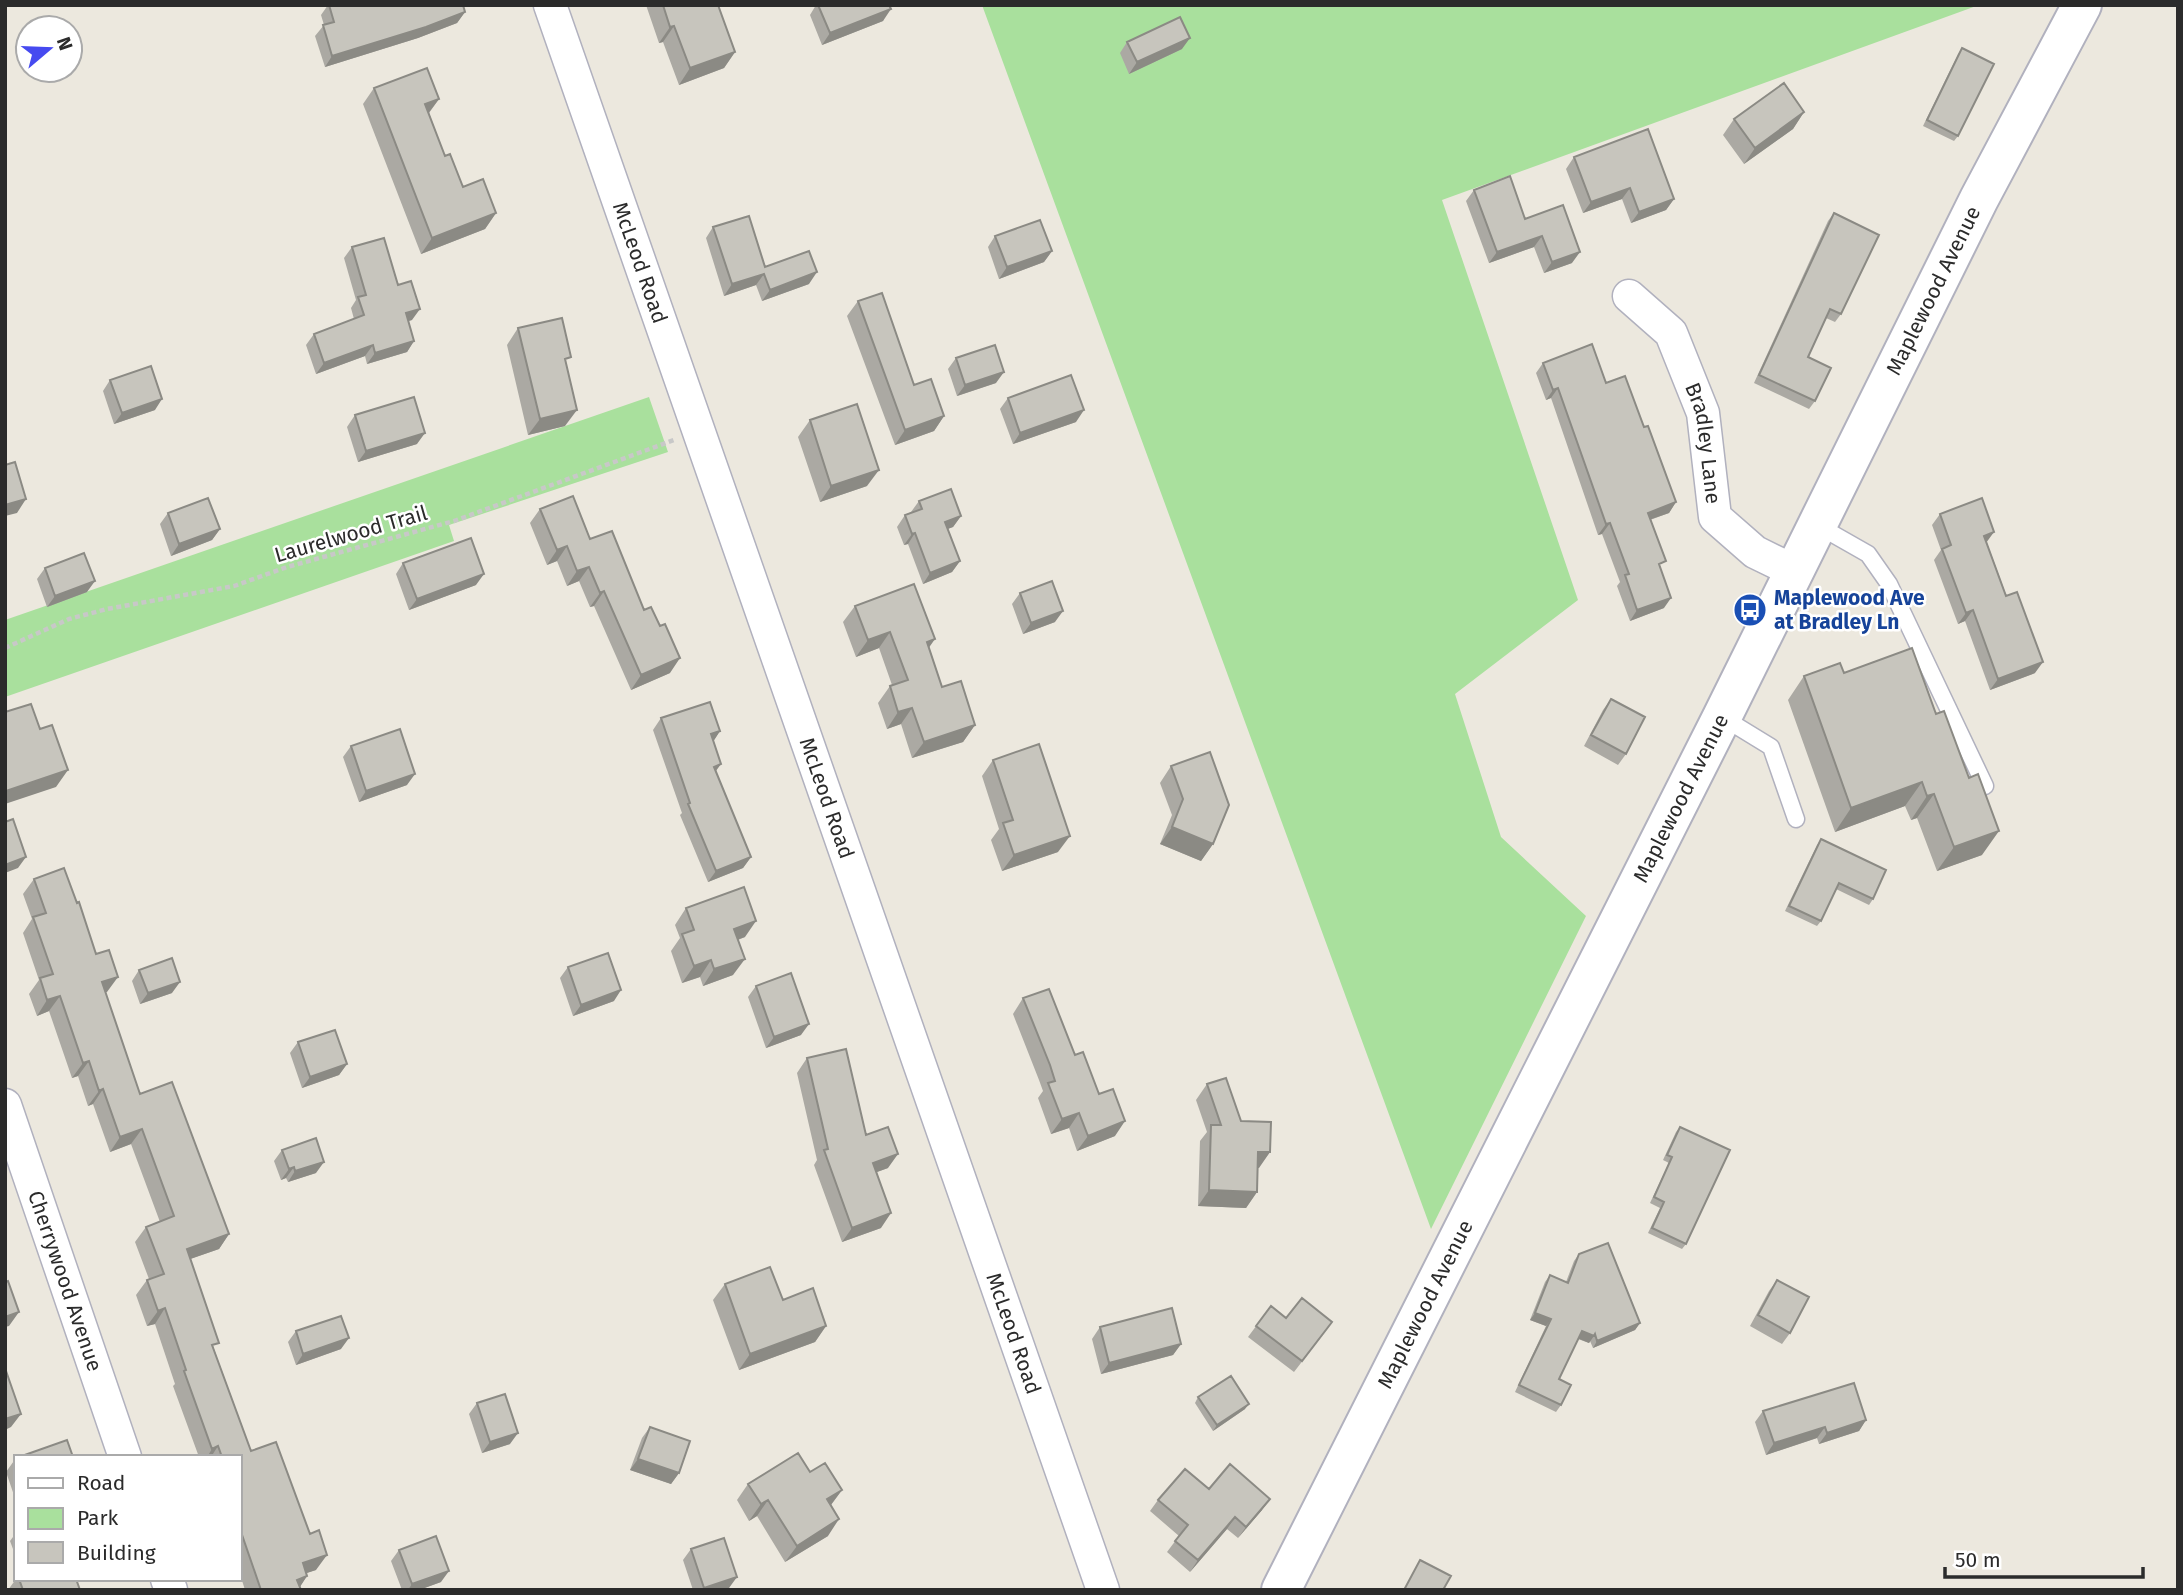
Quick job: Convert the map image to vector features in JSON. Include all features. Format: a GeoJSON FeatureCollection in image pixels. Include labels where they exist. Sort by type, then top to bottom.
{"type":"FeatureCollection","features":[{"type":"Feature","properties":{"kind":"street","name":"McLeod Road"},"geometry":{"type":"LineString","coordinates":[[550,5],[1103,1590]]}},
{"type":"Feature","properties":{"kind":"street","name":"Maplewood Avenue"},"geometry":{"type":"LineString","coordinates":[[1281,1590],[1722,716],[1979,199],[2082,5]]}},
{"type":"Feature","properties":{"kind":"street","name":"Bradley Lane"},"geometry":{"type":"LineString","coordinates":[[1629,296],[1671,332],[1703,413],[1715,517],[1755,552],[1794,571]]}},
{"type":"Feature","properties":{"kind":"street","name":"Cherrywood Avenue"},"geometry":{"type":"LineString","coordinates":[[5,1105],[124,1455]]}},
{"type":"Feature","properties":{"kind":"lane"},"geometry":{"type":"LineString","coordinates":[[1817,525],[1868,555],[1889,584],[1985,786]]}},
{"type":"Feature","properties":{"kind":"lane"},"geometry":{"type":"LineString","coordinates":[[1722,716],[1771,747],[1796,819]]}},
{"type":"Feature","properties":{"kind":"path","name":"Laurelwood Trail"},"geometry":{"type":"LineString","coordinates":[[5,648],[69,619],[107,609],[234,586],[287,567],[454,521],[680,438],[703,442]]}},
{"type":"Feature","properties":{"kind":"green space"},"geometry":{"type":"Polygon","coordinates":[[[982,5],[1979,5],[1442,200],[1578,600],[1455,694],[1501,837],[1586,916],[1431,1229],[982,5]]]}},
{"type":"Feature","properties":{"kind":"green space"},"geometry":{"type":"Polygon","coordinates":[[[649,397],[668,452],[449,525],[454,541],[5,697],[5,620],[649,397]]]}},
{"type":"Feature","properties":{"kind":"building"},"geometry":{"type":"Polygon","coordinates":[[[329,5],[463,5],[465,12],[332,56],[323,25],[334,22],[329,5]]]}},
{"type":"Feature","properties":{"kind":"building"},"geometry":{"type":"Polygon","coordinates":[[[663,5],[718,5],[735,52],[690,68],[674,26],[670,27],[663,5]]]}},
{"type":"Feature","properties":{"kind":"building"},"geometry":{"type":"Polygon","coordinates":[[[818,5],[889,5],[891,9],[830,33],[818,5]]]}},
{"type":"Feature","properties":{"kind":"building"},"geometry":{"type":"Polygon","coordinates":[[[1180,17],[1190,38],[1137,62],[1127,42],[1180,17]]]}},
{"type":"Feature","properties":{"kind":"building"},"geometry":{"type":"Polygon","coordinates":[[[1962,48],[1994,64],[1958,136],[1927,120],[1962,48]]]}},
{"type":"Feature","properties":{"kind":"building"},"geometry":{"type":"Polygon","coordinates":[[[427,68],[439,99],[425,104],[445,156],[450,154],[463,187],[483,179],[496,213],[432,238],[374,88],[427,68]]]}},
{"type":"Feature","properties":{"kind":"building"},"geometry":{"type":"Polygon","coordinates":[[[1784,83],[1804,112],[1755,148],[1734,119],[1784,83]]]}},
{"type":"Feature","properties":{"kind":"building"},"geometry":{"type":"Polygon","coordinates":[[[1648,129],[1674,199],[1639,212],[1630,188],[1591,202],[1574,157],[1648,129]]]}},
{"type":"Feature","properties":{"kind":"building"},"geometry":{"type":"Polygon","coordinates":[[[1510,176],[1525,219],[1563,205],[1580,252],[1552,262],[1542,236],[1497,252],[1474,190],[1510,176]]]}},
{"type":"Feature","properties":{"kind":"building"},"geometry":{"type":"Polygon","coordinates":[[[1834,213],[1879,235],[1841,314],[1830,309],[1808,357],[1831,368],[1815,401],[1759,375],[1834,213]]]}},
{"type":"Feature","properties":{"kind":"building"},"geometry":{"type":"Polygon","coordinates":[[[749,216],[765,267],[809,251],[817,272],[770,290],[764,274],[732,284],[713,227],[749,216]]]}},
{"type":"Feature","properties":{"kind":"building"},"geometry":{"type":"Polygon","coordinates":[[[1040,220],[1052,251],[1007,267],[995,236],[1040,220]]]}},
{"type":"Feature","properties":{"kind":"building"},"geometry":{"type":"Polygon","coordinates":[[[384,238],[398,285],[411,281],[420,309],[406,313],[414,341],[375,353],[373,345],[324,363],[314,334],[364,315],[358,297],[366,295],[352,247],[384,238]]]}},
{"type":"Feature","properties":{"kind":"building"},"geometry":{"type":"Polygon","coordinates":[[[882,293],[914,385],[931,379],[944,416],[905,430],[858,301],[882,293]]]}},
{"type":"Feature","properties":{"kind":"building"},"geometry":{"type":"Polygon","coordinates":[[[562,318],[571,357],[565,359],[577,410],[540,419],[518,328],[562,318]]]}},
{"type":"Feature","properties":{"kind":"building"},"geometry":{"type":"Polygon","coordinates":[[[1592,344],[1606,383],[1625,376],[1644,427],[1648,426],[1676,502],[1648,513],[1666,561],[1659,564],[1671,598],[1637,610],[1625,575],[1629,574],[1610,523],[1606,524],[1558,388],[1553,390],[1543,363],[1592,344]]]}},
{"type":"Feature","properties":{"kind":"building"},"geometry":{"type":"Polygon","coordinates":[[[995,345],[1004,372],[965,385],[956,358],[995,345]]]}},
{"type":"Feature","properties":{"kind":"building"},"geometry":{"type":"Polygon","coordinates":[[[151,366],[162,399],[122,413],[110,380],[151,366]]]}},
{"type":"Feature","properties":{"kind":"building"},"geometry":{"type":"Polygon","coordinates":[[[1071,375],[1084,410],[1020,433],[1008,398],[1071,375]]]}},
{"type":"Feature","properties":{"kind":"building"},"geometry":{"type":"Polygon","coordinates":[[[414,397],[425,433],[366,451],[355,415],[414,397]]]}},
{"type":"Feature","properties":{"kind":"building"},"geometry":{"type":"Polygon","coordinates":[[[857,404],[879,470],[831,486],[810,420],[857,404]]]}},
{"type":"Feature","properties":{"kind":"building"},"geometry":{"type":"Polygon","coordinates":[[[15,462],[26,499],[5,505],[5,465],[15,462]]]}},
{"type":"Feature","properties":{"kind":"building"},"geometry":{"type":"Polygon","coordinates":[[[951,489],[961,516],[945,522],[960,561],[930,573],[905,515],[922,509],[919,501],[951,489]]]}},
{"type":"Feature","properties":{"kind":"building"},"geometry":{"type":"Polygon","coordinates":[[[573,496],[590,539],[612,531],[644,610],[651,607],[660,626],[665,624],[680,658],[641,675],[604,591],[600,593],[589,567],[577,571],[567,546],[557,550],[540,509],[573,496]]]}},
{"type":"Feature","properties":{"kind":"building"},"geometry":{"type":"Polygon","coordinates":[[[208,498],[220,529],[179,544],[168,513],[208,498]]]}},
{"type":"Feature","properties":{"kind":"building"},"geometry":{"type":"Polygon","coordinates":[[[1982,498],[1994,532],[1984,536],[2006,596],[2017,592],[2043,662],[1998,679],[1973,610],[1966,613],[1942,549],[1951,545],[1940,514],[1982,498]]]}},
{"type":"Feature","properties":{"kind":"building"},"geometry":{"type":"Polygon","coordinates":[[[471,538],[484,574],[417,599],[403,563],[471,538]]]}},
{"type":"Feature","properties":{"kind":"building"},"geometry":{"type":"Polygon","coordinates":[[[84,553],[95,581],[55,596],[45,568],[84,553]]]}},
{"type":"Feature","properties":{"kind":"building"},"geometry":{"type":"Polygon","coordinates":[[[1052,581],[1063,611],[1031,623],[1020,593],[1052,581]]]}},
{"type":"Feature","properties":{"kind":"building"},"geometry":{"type":"Polygon","coordinates":[[[914,584],[935,639],[927,642],[942,687],[961,681],[975,725],[924,742],[912,708],[898,712],[890,686],[908,680],[890,632],[868,640],[855,606],[914,584]]]}},
{"type":"Feature","properties":{"kind":"building"},"geometry":{"type":"Polygon","coordinates":[[[1912,648],[1936,714],[1944,711],[1969,778],[1978,774],[1999,831],[1954,847],[1934,794],[1927,796],[1922,782],[1851,808],[1804,676],[1840,663],[1844,673],[1912,648]]]}},
{"type":"Feature","properties":{"kind":"building"},"geometry":{"type":"Polygon","coordinates":[[[1611,699],[1645,717],[1626,754],[1591,735],[1611,699]]]}},
{"type":"Feature","properties":{"kind":"building"},"geometry":{"type":"Polygon","coordinates":[[[710,702],[720,731],[711,734],[721,764],[714,767],[751,857],[716,871],[688,804],[690,803],[661,718],[710,702]]]}},
{"type":"Feature","properties":{"kind":"building"},"geometry":{"type":"Polygon","coordinates":[[[31,704],[40,729],[52,725],[68,770],[6,791],[5,712],[31,704]]]}},
{"type":"Feature","properties":{"kind":"building"},"geometry":{"type":"Polygon","coordinates":[[[400,729],[415,774],[366,791],[351,746],[400,729]]]}},
{"type":"Feature","properties":{"kind":"building"},"geometry":{"type":"Polygon","coordinates":[[[1039,744],[1070,836],[1014,855],[1003,823],[1013,820],[993,760],[1039,744]]]}},
{"type":"Feature","properties":{"kind":"building"},"geometry":{"type":"Polygon","coordinates":[[[1210,752],[1229,805],[1213,844],[1172,827],[1183,799],[1171,766],[1210,752]]]}},
{"type":"Feature","properties":{"kind":"building"},"geometry":{"type":"Polygon","coordinates":[[[13,819],[26,857],[5,865],[5,822],[13,819]]]}},
{"type":"Feature","properties":{"kind":"building"},"geometry":{"type":"Polygon","coordinates":[[[1821,839],[1886,870],[1873,899],[1839,883],[1821,921],[1789,906],[1821,839]]]}},
{"type":"Feature","properties":{"kind":"building"},"geometry":{"type":"Polygon","coordinates":[[[64,868],[77,903],[79,902],[96,954],[109,950],[118,977],[102,982],[140,1094],[172,1082],[229,1234],[187,1249],[219,1343],[212,1345],[251,1451],[276,1442],[310,1534],[319,1530],[327,1555],[303,1563],[307,1576],[297,1580],[301,1590],[261,1590],[242,1535],[242,1455],[221,1455],[218,1446],[212,1449],[165,1308],[158,1311],[147,1280],[164,1274],[146,1227],[174,1216],[142,1129],[120,1137],[103,1089],[99,1091],[89,1061],[83,1063],[60,996],[47,1000],[40,978],[53,974],[33,917],[46,913],[34,879],[64,868]]]}},
{"type":"Feature","properties":{"kind":"building"},"geometry":{"type":"Polygon","coordinates":[[[744,887],[756,921],[734,929],[745,959],[714,969],[711,960],[694,966],[682,934],[694,930],[686,908],[744,887]]]}},
{"type":"Feature","properties":{"kind":"building"},"geometry":{"type":"Polygon","coordinates":[[[608,953],[621,990],[581,1005],[568,967],[608,953]]]}},
{"type":"Feature","properties":{"kind":"building"},"geometry":{"type":"Polygon","coordinates":[[[172,958],[180,982],[148,993],[139,970],[172,958]]]}},
{"type":"Feature","properties":{"kind":"building"},"geometry":{"type":"Polygon","coordinates":[[[791,973],[809,1024],[774,1037],[756,986],[791,973]]]}},
{"type":"Feature","properties":{"kind":"building"},"geometry":{"type":"Polygon","coordinates":[[[1049,989],[1075,1055],[1083,1052],[1099,1094],[1113,1089],[1125,1121],[1088,1136],[1079,1113],[1062,1119],[1048,1083],[1055,1081],[1050,1065],[1023,998],[1049,989]]]}},
{"type":"Feature","properties":{"kind":"building"},"geometry":{"type":"Polygon","coordinates":[[[335,1030],[347,1064],[310,1077],[298,1042],[335,1030]]]}},
{"type":"Feature","properties":{"kind":"building"},"geometry":{"type":"Polygon","coordinates":[[[846,1049],[866,1135],[888,1127],[898,1154],[873,1163],[891,1213],[852,1228],[824,1150],[828,1149],[807,1058],[846,1049]]]}},
{"type":"Feature","properties":{"kind":"building"},"geometry":{"type":"Polygon","coordinates":[[[1226,1078],[1241,1121],[1271,1122],[1270,1152],[1258,1152],[1257,1192],[1209,1190],[1211,1125],[1221,1125],[1207,1084],[1226,1078]]]}},
{"type":"Feature","properties":{"kind":"building"},"geometry":{"type":"Polygon","coordinates":[[[1680,1127],[1730,1150],[1686,1244],[1652,1228],[1664,1202],[1654,1197],[1672,1157],[1667,1155],[1680,1127]]]}},
{"type":"Feature","properties":{"kind":"building"},"geometry":{"type":"Polygon","coordinates":[[[316,1138],[324,1162],[295,1171],[294,1167],[289,1169],[282,1150],[316,1138]]]}},
{"type":"Feature","properties":{"kind":"building"},"geometry":{"type":"Polygon","coordinates":[[[1608,1243],[1640,1323],[1597,1341],[1595,1334],[1594,1336],[1582,1331],[1559,1379],[1571,1385],[1561,1405],[1519,1385],[1551,1319],[1535,1313],[1550,1275],[1568,1283],[1579,1254],[1608,1243]]]}},
{"type":"Feature","properties":{"kind":"building"},"geometry":{"type":"Polygon","coordinates":[[[770,1267],[783,1300],[813,1288],[826,1326],[750,1354],[725,1284],[770,1267]]]}},
{"type":"Feature","properties":{"kind":"building"},"geometry":{"type":"Polygon","coordinates":[[[1777,1280],[1809,1297],[1790,1333],[1758,1315],[1777,1280]]]}},
{"type":"Feature","properties":{"kind":"building"},"geometry":{"type":"Polygon","coordinates":[[[8,1281],[19,1312],[5,1317],[5,1282],[8,1281]]]}},
{"type":"Feature","properties":{"kind":"building"},"geometry":{"type":"Polygon","coordinates":[[[1302,1298],[1332,1322],[1302,1361],[1256,1326],[1271,1306],[1286,1318],[1302,1298]]]}},
{"type":"Feature","properties":{"kind":"building"},"geometry":{"type":"Polygon","coordinates":[[[1172,1308],[1181,1344],[1109,1363],[1100,1327],[1172,1308]]]}},
{"type":"Feature","properties":{"kind":"building"},"geometry":{"type":"Polygon","coordinates":[[[341,1316],[349,1338],[303,1354],[296,1331],[341,1316]]]}},
{"type":"Feature","properties":{"kind":"building"},"geometry":{"type":"Polygon","coordinates":[[[5,1368],[21,1414],[5,1419],[5,1368]]]}},
{"type":"Feature","properties":{"kind":"building"},"geometry":{"type":"Polygon","coordinates":[[[1231,1376],[1249,1404],[1217,1425],[1198,1397],[1231,1376]]]}},
{"type":"Feature","properties":{"kind":"building"},"geometry":{"type":"Polygon","coordinates":[[[1854,1383],[1866,1420],[1827,1433],[1825,1427],[1774,1443],[1763,1411],[1854,1383]]]}},
{"type":"Feature","properties":{"kind":"building"},"geometry":{"type":"Polygon","coordinates":[[[505,1394],[518,1433],[490,1442],[477,1403],[505,1394]]]}},
{"type":"Feature","properties":{"kind":"building"},"geometry":{"type":"Polygon","coordinates":[[[650,1427],[690,1441],[679,1473],[638,1459],[650,1427]]]}},
{"type":"Feature","properties":{"kind":"building"},"geometry":{"type":"Polygon","coordinates":[[[67,1440],[72,1455],[25,1455],[67,1440]]]}},
{"type":"Feature","properties":{"kind":"building"},"geometry":{"type":"Polygon","coordinates":[[[798,1453],[810,1472],[825,1463],[842,1490],[827,1499],[839,1519],[797,1546],[768,1500],[761,1504],[748,1484],[798,1453]]]}},
{"type":"Feature","properties":{"kind":"building"},"geometry":{"type":"Polygon","coordinates":[[[1230,1464],[1270,1499],[1246,1527],[1235,1517],[1198,1560],[1175,1541],[1188,1525],[1158,1500],[1185,1469],[1209,1489],[1230,1464]]]}},
{"type":"Feature","properties":{"kind":"building"},"geometry":{"type":"Polygon","coordinates":[[[436,1536],[449,1571],[412,1584],[399,1550],[436,1536]]]}},
{"type":"Feature","properties":{"kind":"building"},"geometry":{"type":"Polygon","coordinates":[[[724,1538],[737,1577],[704,1588],[691,1549],[724,1538]]]}},
{"type":"Feature","properties":{"kind":"building"},"geometry":{"type":"Polygon","coordinates":[[[1420,1560],[1451,1576],[1443,1590],[1404,1590],[1420,1560]]]}},
{"type":"Feature","properties":{"kind":"building"},"geometry":{"type":"Polygon","coordinates":[[[20,1581],[77,1581],[80,1590],[23,1590],[20,1581]]]}},
{"type":"Feature","properties":{"kind":"place","name":"Maplewood Ave at Bradley Ln"},"geometry":{"type":"Point","coordinates":[1750,610]}}]}
